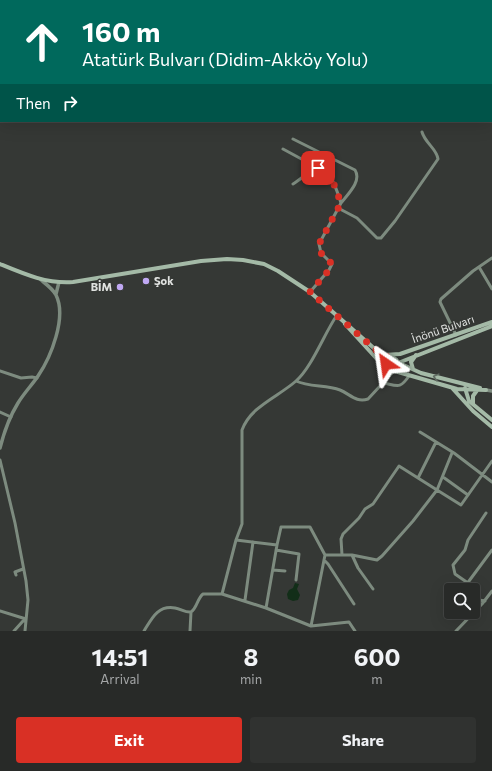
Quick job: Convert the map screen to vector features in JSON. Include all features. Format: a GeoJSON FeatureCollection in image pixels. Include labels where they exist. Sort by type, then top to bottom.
{"type":"FeatureCollection","features":[{"type":"Feature","properties":{"kind":"main road"},"geometry":{"type":"LineString","coordinates":[[0,264],[41,280],[59,282],[73,282],[202,261],[227,259],[244,260],[264,264],[278,270],[310,292],[382,354],[413,369],[486,390]]}},
{"type":"Feature","properties":{"kind":"main road"},"geometry":{"type":"LineString","coordinates":[[343,320],[348,329],[372,354],[391,369],[408,376],[451,387],[465,390],[486,390]]}},
{"type":"Feature","properties":{"kind":"main road","name":"İnönü Bulvarı"},"geometry":{"type":"LineString","coordinates":[[400,354],[492,322]]}},
{"type":"Feature","properties":{"kind":"main road","name":"İnönü Bulvarı"},"geometry":{"type":"LineString","coordinates":[[398,363],[492,326]]}},
{"type":"Feature","properties":{"kind":"main road"},"geometry":{"type":"LineString","coordinates":[[382,354],[388,356],[400,354]]}},
{"type":"Feature","properties":{"kind":"main road"},"geometry":{"type":"LineString","coordinates":[[391,369],[386,363],[400,354]]}},
{"type":"Feature","properties":{"kind":"main road"},"geometry":{"type":"LineString","coordinates":[[413,369],[411,362],[418,354]]}},
{"type":"Feature","properties":{"kind":"main road"},"geometry":{"type":"LineString","coordinates":[[391,369],[396,368],[398,363]]}},
{"type":"Feature","properties":{"kind":"main road"},"geometry":{"type":"LineString","coordinates":[[451,387],[453,381]]}},
{"type":"Feature","properties":{"kind":"main road"},"geometry":{"type":"LineString","coordinates":[[463,383],[467,397],[473,405],[492,420]]}},
{"type":"Feature","properties":{"kind":"main road"},"geometry":{"type":"LineString","coordinates":[[451,387],[473,411],[492,426]]}},
{"type":"Feature","properties":{"kind":"main road"},"geometry":{"type":"LineString","coordinates":[[473,405],[472,396],[478,389]]}},
{"type":"Feature","properties":{"kind":"street"},"geometry":{"type":"LineString","coordinates":[[338,208],[357,218],[377,238],[381,238],[395,221],[438,159],[437,154],[425,140],[422,132]]}},
{"type":"Feature","properties":{"kind":"street"},"geometry":{"type":"LineString","coordinates":[[293,139],[355,170],[358,175],[357,181],[341,203],[319,244],[321,253],[332,264],[329,270],[310,292]]}},
{"type":"Feature","properties":{"kind":"street"},"geometry":{"type":"LineString","coordinates":[[283,149],[330,174],[341,203]]}},
{"type":"Feature","properties":{"kind":"street"},"geometry":{"type":"LineString","coordinates":[[293,184],[318,168]]}},
{"type":"Feature","properties":{"kind":"street"},"geometry":{"type":"LineString","coordinates":[[456,335],[440,302],[441,299],[492,258]]}},
{"type":"Feature","properties":{"kind":"street"},"geometry":{"type":"LineString","coordinates":[[479,267],[492,288]]}},
{"type":"Feature","properties":{"kind":"street"},"geometry":{"type":"LineString","coordinates":[[41,280],[56,294]]}},
{"type":"Feature","properties":{"kind":"street"},"geometry":{"type":"LineString","coordinates":[[0,447],[11,417],[22,397],[37,378],[49,355],[60,313],[56,294],[59,282]]}},
{"type":"Feature","properties":{"kind":"street"},"geometry":{"type":"LineString","coordinates":[[222,594],[236,540],[242,524],[241,449],[242,430],[245,422],[251,414],[296,381],[305,372],[337,315]]}},
{"type":"Feature","properties":{"kind":"street"},"geometry":{"type":"LineString","coordinates":[[296,381],[339,390],[355,399],[363,401],[368,399],[384,383],[391,369]]}},
{"type":"Feature","properties":{"kind":"street"},"geometry":{"type":"LineString","coordinates":[[0,371],[21,378],[32,376],[37,378]]}},
{"type":"Feature","properties":{"kind":"street"},"geometry":{"type":"LineString","coordinates":[[384,383],[398,386],[403,384],[408,376]]}},
{"type":"Feature","properties":{"kind":"street"},"geometry":{"type":"LineString","coordinates":[[486,390],[492,391]]}},
{"type":"Feature","properties":{"kind":"street"},"geometry":{"type":"LineString","coordinates":[[0,412],[11,417]]}},
{"type":"Feature","properties":{"kind":"street"},"geometry":{"type":"LineString","coordinates":[[420,432],[492,482]]}},
{"type":"Feature","properties":{"kind":"street"},"geometry":{"type":"LineString","coordinates":[[418,478],[436,442]]}},
{"type":"Feature","properties":{"kind":"street"},"geometry":{"type":"LineString","coordinates":[[324,555],[352,555],[376,560],[382,556],[413,521],[436,490],[443,477],[452,453]]}},
{"type":"Feature","properties":{"kind":"street"},"geometry":{"type":"LineString","coordinates":[[0,460],[15,523],[28,600],[25,631]]}},
{"type":"Feature","properties":{"kind":"street"},"geometry":{"type":"LineString","coordinates":[[342,555],[341,539],[343,534],[359,518],[365,509],[372,504],[399,466],[461,505],[481,474],[492,461]]}},
{"type":"Feature","properties":{"kind":"street"},"geometry":{"type":"LineString","coordinates":[[443,477],[468,495]]}},
{"type":"Feature","properties":{"kind":"street"},"geometry":{"type":"LineString","coordinates":[[486,513],[468,540],[465,550],[453,565],[455,574],[468,583],[492,550]]}},
{"type":"Feature","properties":{"kind":"street"},"geometry":{"type":"LineString","coordinates":[[266,608],[281,527],[310,527],[324,555],[312,626]]}},
{"type":"Feature","properties":{"kind":"street"},"geometry":{"type":"LineString","coordinates":[[236,540],[277,545]]}},
{"type":"Feature","properties":{"kind":"street"},"geometry":{"type":"LineString","coordinates":[[245,600],[253,542]]}},
{"type":"Feature","properties":{"kind":"street"},"geometry":{"type":"LineString","coordinates":[[276,550],[300,554],[296,580]]}},
{"type":"Feature","properties":{"kind":"street"},"geometry":{"type":"LineString","coordinates":[[352,555],[358,568],[373,589]]}},
{"type":"Feature","properties":{"kind":"street"},"geometry":{"type":"LineString","coordinates":[[324,560],[354,604]]}},
{"type":"Feature","properties":{"kind":"street"},"geometry":{"type":"LineString","coordinates":[[16,575],[15,572],[23,569]]}},
{"type":"Feature","properties":{"kind":"street"},"geometry":{"type":"LineString","coordinates":[[273,570],[285,571]]}},
{"type":"Feature","properties":{"kind":"street"},"geometry":{"type":"LineString","coordinates":[[456,631],[485,601],[492,591]]}},
{"type":"Feature","properties":{"kind":"street"},"geometry":{"type":"LineString","coordinates":[[190,631],[191,612],[195,609],[200,597],[203,594],[222,594],[245,600],[312,626],[348,622],[352,624],[355,631]]}},
{"type":"Feature","properties":{"kind":"street"},"geometry":{"type":"LineString","coordinates":[[480,600],[485,601]]}},
{"type":"Feature","properties":{"kind":"street"},"geometry":{"type":"LineString","coordinates":[[144,631],[153,616],[162,609],[172,608],[191,612]]}},
{"type":"Feature","properties":{"kind":"street"},"geometry":{"type":"LineString","coordinates":[[0,611],[26,620]]}},
{"type":"Feature","properties":{"kind":"street"},"geometry":{"type":"LineString","coordinates":[[14,631],[23,621],[26,620]]}},
{"type":"Feature","properties":{"kind":"shaded area"},"geometry":{"type":"Polygon","coordinates":[[[295,583],[299,584],[297,589],[300,595],[298,600],[293,601],[288,599],[287,594],[289,590],[293,588],[295,583]]]}},
{"type":"Feature","properties":{"kind":"place","name":"Şok"},"geometry":{"type":"Point","coordinates":[146,281]}},
{"type":"Feature","properties":{"kind":"place","name":"BİM"},"geometry":{"type":"Point","coordinates":[120,287]}},
{"type":"Feature","properties":{"kind":"route"},"geometry":{"type":"LineString","coordinates":[[318,168],[321,168],[330,174],[341,203],[319,244],[321,253],[332,264],[329,270],[310,292],[352,327],[379,353],[389,358],[386,364]]}}]}
